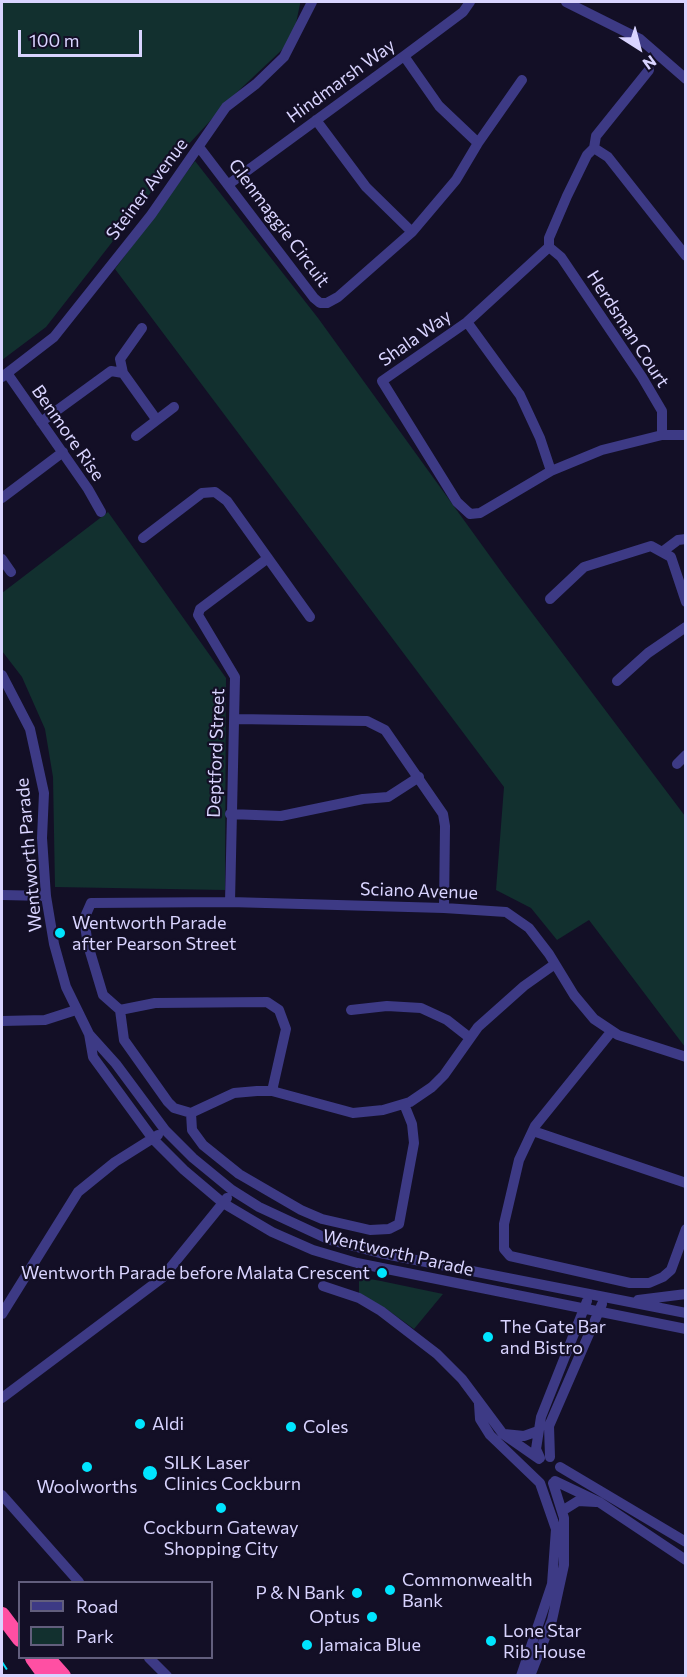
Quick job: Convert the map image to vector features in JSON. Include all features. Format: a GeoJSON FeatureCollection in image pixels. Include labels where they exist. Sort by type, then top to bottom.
{"type":"FeatureCollection","features":[{"type":"Feature","properties":{"kind":"highway"},"geometry":{"type":"LineString","coordinates":[[2,1608],[18,1626]]}},
{"type":"Feature","properties":{"kind":"highway"},"geometry":{"type":"LineString","coordinates":[[2,1615],[18,1636]]}},
{"type":"Feature","properties":{"kind":"highway"},"geometry":{"type":"LineString","coordinates":[[34,1659],[46,1676]]}},
{"type":"Feature","properties":{"kind":"highway"},"geometry":{"type":"LineString","coordinates":[[47,1659],[63,1676]]}},
{"type":"Feature","properties":{"kind":"street","name":"Steiner Avenue"},"geometry":{"type":"LineString","coordinates":[[4,375],[54,337],[151,215],[226,107],[256,84],[284,57],[305,6],[312,2]]}},
{"type":"Feature","properties":{"kind":"street","name":"Hindmarsh Way"},"geometry":{"type":"LineString","coordinates":[[229,184],[463,12],[470,2]]}},
{"type":"Feature","properties":{"kind":"street"},"geometry":{"type":"LineString","coordinates":[[566,2],[640,39],[686,79]]}},
{"type":"Feature","properties":{"kind":"street"},"geometry":{"type":"LineString","coordinates":[[404,56],[439,106],[478,143]]}},
{"type":"Feature","properties":{"kind":"street"},"geometry":{"type":"LineString","coordinates":[[549,247],[549,238],[587,155],[594,148],[596,136],[649,70]]}},
{"type":"Feature","properties":{"kind":"street","name":"Glenmaggie Circuit"},"geometry":{"type":"LineString","coordinates":[[199,147],[320,303],[338,297],[412,232],[456,180],[478,143],[522,80]]}},
{"type":"Feature","properties":{"kind":"street"},"geometry":{"type":"LineString","coordinates":[[316,120],[366,187],[412,232]]}},
{"type":"Feature","properties":{"kind":"street"},"geometry":{"type":"LineString","coordinates":[[594,148],[608,157],[686,256]]}},
{"type":"Feature","properties":{"kind":"street","name":"Shala Way"},"geometry":{"type":"LineString","coordinates":[[549,247],[467,321],[381,381],[457,502],[470,514],[480,513],[551,471]]}},
{"type":"Feature","properties":{"kind":"street","name":"Herdsman Court"},"geometry":{"type":"LineString","coordinates":[[549,247],[561,257],[642,377],[662,411],[662,435]]}},
{"type":"Feature","properties":{"kind":"street"},"geometry":{"type":"LineString","coordinates":[[467,321],[520,395],[540,438],[551,471],[602,450],[662,435],[686,435]]}},
{"type":"Feature","properties":{"kind":"street"},"geometry":{"type":"LineString","coordinates":[[142,328],[120,359],[123,373],[156,419]]}},
{"type":"Feature","properties":{"kind":"street"},"geometry":{"type":"LineString","coordinates":[[41,422],[111,371],[123,373]]}},
{"type":"Feature","properties":{"kind":"street","name":"Benmore Rise"},"geometry":{"type":"LineString","coordinates":[[4,375],[63,452],[101,512]]}},
{"type":"Feature","properties":{"kind":"street"},"geometry":{"type":"LineString","coordinates":[[135,436],[174,407]]}},
{"type":"Feature","properties":{"kind":"street"},"geometry":{"type":"LineString","coordinates":[[2,498],[63,452]]}},
{"type":"Feature","properties":{"kind":"street"},"geometry":{"type":"LineString","coordinates":[[143,538],[197,496],[212,490],[227,501],[310,617]]}},
{"type":"Feature","properties":{"kind":"street"},"geometry":{"type":"LineString","coordinates":[[662,552],[678,540],[686,539]]}},
{"type":"Feature","properties":{"kind":"street"},"geometry":{"type":"LineString","coordinates":[[550,600],[584,567],[651,546],[671,557],[686,602]]}},
{"type":"Feature","properties":{"kind":"street","name":"Deptford Street"},"geometry":{"type":"LineString","coordinates":[[230,903],[234,672],[198,615],[200,609],[268,558]]}},
{"type":"Feature","properties":{"kind":"street"},"geometry":{"type":"LineString","coordinates":[[2,559],[11,572]]}},
{"type":"Feature","properties":{"kind":"street"},"geometry":{"type":"LineString","coordinates":[[617,681],[648,653],[686,627]]}},
{"type":"Feature","properties":{"kind":"street","name":"Wentworth Parade"},"geometry":{"type":"LineString","coordinates":[[2,675],[30,729],[44,793],[42,838],[46,896],[57,958],[76,1010],[89,1034],[106,1052],[162,1126],[193,1158],[232,1190],[285,1221],[330,1240],[380,1254],[605,1295],[686,1313]]}},
{"type":"Feature","properties":{"kind":"street"},"geometry":{"type":"LineString","coordinates":[[235,718],[368,721],[385,730],[437,802],[445,826],[444,908]]}},
{"type":"Feature","properties":{"kind":"street"},"geometry":{"type":"LineString","coordinates":[[677,764],[686,755]]}},
{"type":"Feature","properties":{"kind":"street"},"geometry":{"type":"LineString","coordinates":[[230,814],[281,816],[363,799],[388,797],[419,777]]}},
{"type":"Feature","properties":{"kind":"street"},"geometry":{"type":"LineString","coordinates":[[2,895],[46,896]]}},
{"type":"Feature","properties":{"kind":"street","name":"Sciano Avenue"},"geometry":{"type":"LineString","coordinates":[[120,1010],[103,995],[95,971],[84,924],[91,903],[230,903],[444,908],[506,912],[529,928],[574,995],[594,1019],[611,1032],[686,1057]]}},
{"type":"Feature","properties":{"kind":"street"},"geometry":{"type":"LineString","coordinates":[[272,1091],[286,1029],[279,1010],[267,1002],[155,1003],[120,1010],[122,1035],[133,1055],[171,1105],[191,1113],[234,1093],[272,1091],[353,1113],[383,1110],[404,1104],[432,1087],[478,1027],[524,986],[555,964]]}},
{"type":"Feature","properties":{"kind":"street"},"geometry":{"type":"LineString","coordinates":[[351,1010],[387,1006],[421,1008],[447,1020],[470,1038]]}},
{"type":"Feature","properties":{"kind":"street"},"geometry":{"type":"LineString","coordinates":[[2,1021],[45,1020],[76,1010]]}},
{"type":"Feature","properties":{"kind":"street"},"geometry":{"type":"LineString","coordinates":[[611,1032],[533,1131],[519,1160],[504,1224],[504,1249],[510,1256],[630,1283],[649,1283],[663,1277],[671,1270],[686,1229]]}},
{"type":"Feature","properties":{"kind":"street","name":"Wentworth Parade"},"geometry":{"type":"LineString","coordinates":[[89,1034],[93,1057],[151,1135],[183,1170],[223,1203],[272,1232],[313,1250],[380,1268],[682,1329]]}},
{"type":"Feature","properties":{"kind":"street"},"geometry":{"type":"LineString","coordinates":[[191,1113],[192,1130],[202,1145],[239,1174],[301,1210],[322,1219],[370,1230],[384,1230],[399,1224],[414,1143],[412,1124],[404,1104]]}},
{"type":"Feature","properties":{"kind":"street"},"geometry":{"type":"LineString","coordinates":[[2,1314],[73,1198],[162,1126]]}},
{"type":"Feature","properties":{"kind":"street"},"geometry":{"type":"LineString","coordinates":[[533,1131],[686,1183]]}},
{"type":"Feature","properties":{"kind":"street"},"geometry":{"type":"LineString","coordinates":[[2,1398],[162,1278],[232,1190]]}},
{"type":"Feature","properties":{"kind":"street"},"geometry":{"type":"LineString","coordinates":[[478,1289],[482,1273]]}},
{"type":"Feature","properties":{"kind":"street"},"geometry":{"type":"LineString","coordinates":[[323,1286],[359,1298],[385,1313],[455,1370],[503,1434],[686,1542]]}},
{"type":"Feature","properties":{"kind":"street"},"geometry":{"type":"LineString","coordinates":[[543,1458],[536,1449],[538,1431],[591,1293]]}},
{"type":"Feature","properties":{"kind":"street"},"geometry":{"type":"LineString","coordinates":[[632,1301],[686,1294]]}},
{"type":"Feature","properties":{"kind":"street"},"geometry":{"type":"LineString","coordinates":[[533,1474],[534,1464],[543,1458],[549,1426],[605,1295]]}},
{"type":"Feature","properties":{"kind":"street"},"geometry":{"type":"LineString","coordinates":[[682,1329],[686,1313]]}},
{"type":"Feature","properties":{"kind":"street"},"geometry":{"type":"LineString","coordinates":[[479,1404],[480,1419],[490,1435],[540,1483],[555,1522],[555,1563],[547,1606],[522,1676]]}},
{"type":"Feature","properties":{"kind":"street"},"geometry":{"type":"LineString","coordinates":[[503,1434],[524,1436],[538,1431]]}},
{"type":"Feature","properties":{"kind":"street"},"geometry":{"type":"LineString","coordinates":[[554,1482],[560,1474],[560,1467]]}},
{"type":"Feature","properties":{"kind":"street"},"geometry":{"type":"LineString","coordinates":[[540,1483],[554,1482],[599,1502],[686,1560]]}},
{"type":"Feature","properties":{"kind":"street"},"geometry":{"type":"LineString","coordinates":[[530,1676],[548,1631],[562,1575],[565,1543],[562,1511],[554,1482]]}},
{"type":"Feature","properties":{"kind":"street"},"geometry":{"type":"LineString","coordinates":[[2,1495],[78,1581]]}},
{"type":"Feature","properties":{"kind":"street"},"geometry":{"type":"LineString","coordinates":[[562,1511],[578,1501],[599,1502]]}},
{"type":"Feature","properties":{"kind":"street"},"geometry":{"type":"LineString","coordinates":[[150,1659],[167,1676]]}},
{"type":"Feature","properties":{"kind":"green space"},"geometry":{"type":"Polygon","coordinates":[[[2,2],[300,2],[300,4],[295,28],[285,47],[233,96],[187,146],[46,327],[2,360],[2,2]]]}},
{"type":"Feature","properties":{"kind":"green space"},"geometry":{"type":"Polygon","coordinates":[[[195,161],[318,318],[505,577],[685,816],[685,1047],[589,920],[557,940],[531,908],[496,890],[504,787],[115,269],[195,161]]]}},
{"type":"Feature","properties":{"kind":"green space"},"geometry":{"type":"Polygon","coordinates":[[[108,512],[226,678],[225,890],[55,887],[53,777],[45,729],[22,677],[2,651],[2,593],[108,512]]]}},
{"type":"Feature","properties":{"kind":"green space"},"geometry":{"type":"Polygon","coordinates":[[[359,1277],[443,1294],[414,1329],[385,1308],[359,1294],[359,1277]]]}},
{"type":"Feature","properties":{"kind":"railway"},"geometry":{"type":"LineString","coordinates":[[2,1662],[11,1676]]}},
{"type":"Feature","properties":{"kind":"place","name":"Wentworth Parade after Pearson Street"},"geometry":{"type":"Point","coordinates":[60,933]}},
{"type":"Feature","properties":{"kind":"place","name":"Wentworth Parade before Malata Crescent"},"geometry":{"type":"Point","coordinates":[382,1273]}},
{"type":"Feature","properties":{"kind":"place","name":"The Gate Bar and Bistro"},"geometry":{"type":"Point","coordinates":[488,1337]}},
{"type":"Feature","properties":{"kind":"place","name":"Aldi"},"geometry":{"type":"Point","coordinates":[140,1424]}},
{"type":"Feature","properties":{"kind":"place","name":"Coles"},"geometry":{"type":"Point","coordinates":[291,1427]}},
{"type":"Feature","properties":{"kind":"place","name":"Woolworths"},"geometry":{"type":"Point","coordinates":[87,1467]}},
{"type":"Feature","properties":{"kind":"place","name":"SILK Laser Clinics Cockburn"},"geometry":{"type":"Point","coordinates":[150,1473]}},
{"type":"Feature","properties":{"kind":"place","name":"Cockburn Gateway Shopping City"},"geometry":{"type":"Point","coordinates":[221,1508]}},
{"type":"Feature","properties":{"kind":"place","name":"Commonwealth Bank"},"geometry":{"type":"Point","coordinates":[390,1590]}},
{"type":"Feature","properties":{"kind":"place","name":"P & N Bank"},"geometry":{"type":"Point","coordinates":[357,1593]}},
{"type":"Feature","properties":{"kind":"place","name":"Optus"},"geometry":{"type":"Point","coordinates":[372,1617]}},
{"type":"Feature","properties":{"kind":"place","name":"Lone Star Rib House"},"geometry":{"type":"Point","coordinates":[491,1641]}},
{"type":"Feature","properties":{"kind":"place","name":"Jamaica Blue"},"geometry":{"type":"Point","coordinates":[307,1645]}}]}
